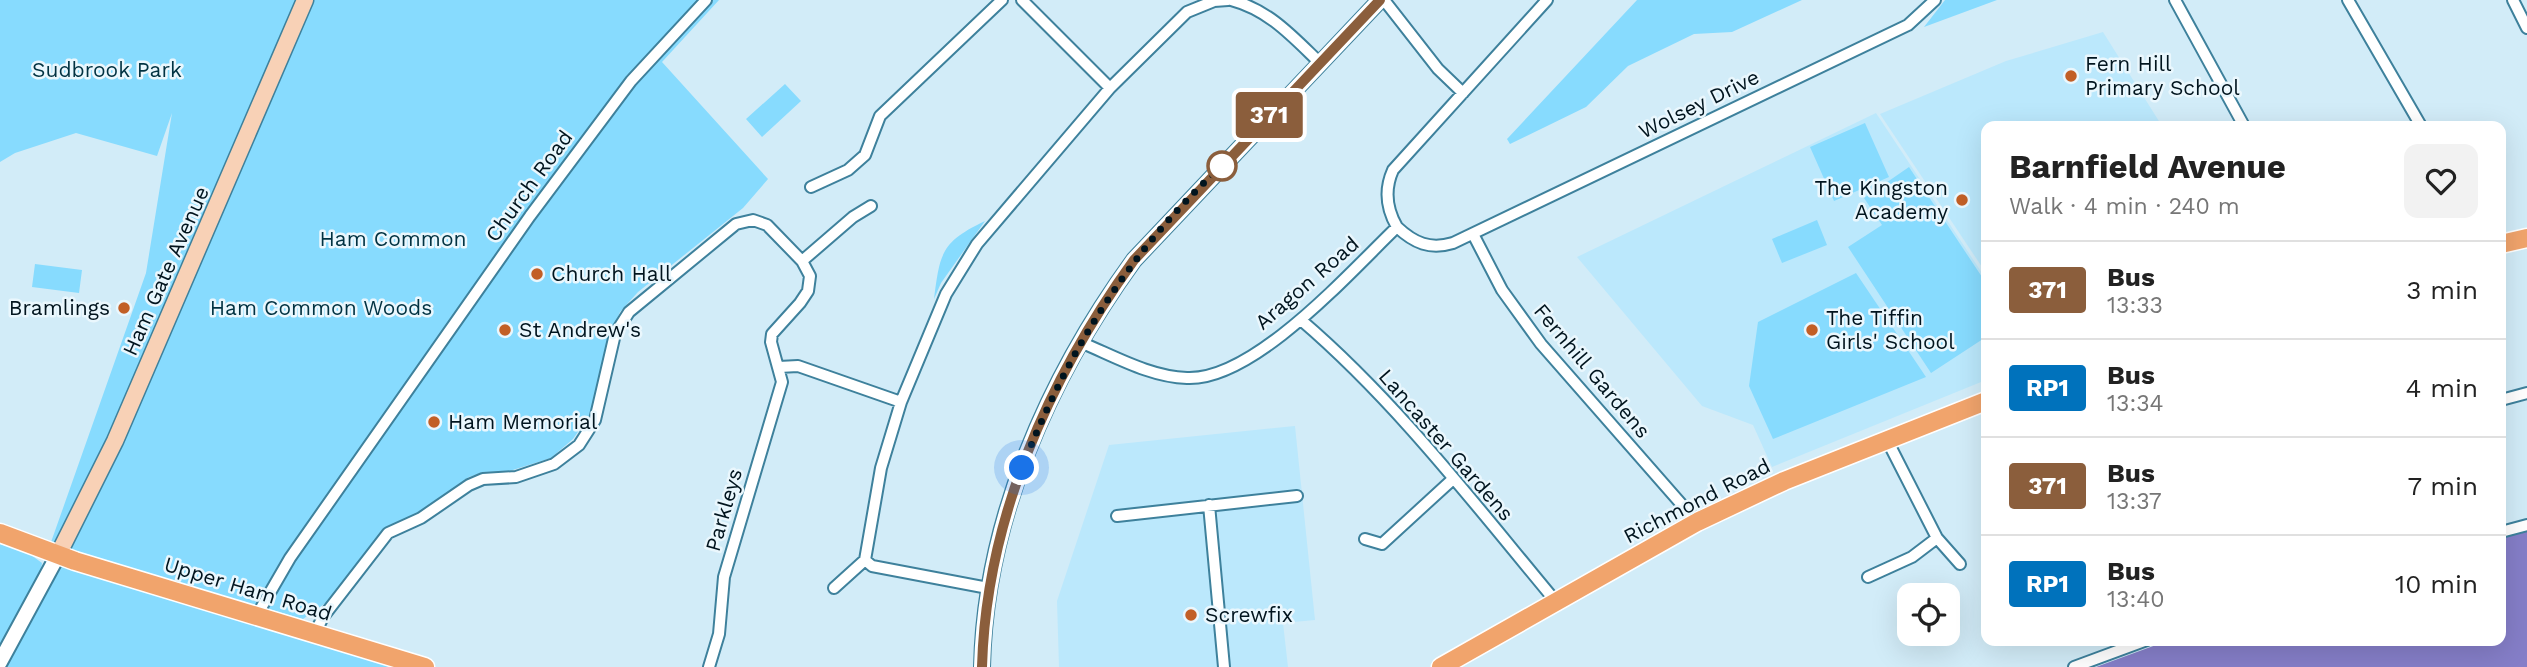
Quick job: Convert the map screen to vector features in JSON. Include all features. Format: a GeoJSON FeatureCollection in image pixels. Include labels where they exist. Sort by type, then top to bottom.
{"type":"FeatureCollection","features":[{"type":"Feature","properties":{"kind":"main road","name":"Ham Gate Avenue"},"geometry":{"type":"LineString","coordinates":[[58,555],[115,440],[305,0]]}},
{"type":"Feature","properties":{"kind":"main road"},"geometry":{"type":"LineString","coordinates":[[2506,243],[2527,238]]}},
{"type":"Feature","properties":{"kind":"main road","name":"Richmond Road"},"geometry":{"type":"LineString","coordinates":[[1441,667],[1697,522],[1784,481],[1981,403]]}},
{"type":"Feature","properties":{"kind":"main road","name":"Upper Ham Road"},"geometry":{"type":"LineString","coordinates":[[0,533],[58,555],[425,667]]}},
{"type":"Feature","properties":{"kind":"street","name":"Church Road"},"geometry":{"type":"LineString","coordinates":[[257,615],[290,558],[530,216],[631,81],[706,0]]}},
{"type":"Feature","properties":{"kind":"street"},"geometry":{"type":"LineString","coordinates":[[811,187],[848,170],[864,155],[880,116],[1002,0]]}},
{"type":"Feature","properties":{"kind":"street"},"geometry":{"type":"LineString","coordinates":[[1022,0],[1110,88]]}},
{"type":"Feature","properties":{"kind":"street"},"geometry":{"type":"LineString","coordinates":[[834,588],[864,560],[881,468],[901,402],[946,294],[977,244],[1110,88],[1187,12],[1214,1],[1229,0],[1250,5],[1274,19],[1320,63]]}},
{"type":"Feature","properties":{"kind":"street"},"geometry":{"type":"LineString","coordinates":[[982,667],[988,588],[999,539],[1022,468],[1053,393],[1080,342],[1134,260],[1382,0],[1437,69],[1463,93]]}},
{"type":"Feature","properties":{"kind":"street"},"geometry":{"type":"LineString","coordinates":[[1473,234],[1433,247],[1415,241],[1397,227],[1388,206],[1388,181],[1393,170],[1547,0]]}},
{"type":"Feature","properties":{"kind":"street","name":"Wolsey Drive"},"geometry":{"type":"LineString","coordinates":[[1473,234],[1908,25],[1935,0]]}},
{"type":"Feature","properties":{"kind":"street"},"geometry":{"type":"LineString","coordinates":[[2176,0],[2241,121]]}},
{"type":"Feature","properties":{"kind":"street"},"geometry":{"type":"LineString","coordinates":[[2348,0],[2418,121]]}},
{"type":"Feature","properties":{"kind":"street"},"geometry":{"type":"LineString","coordinates":[[2513,0],[2527,28]]}},
{"type":"Feature","properties":{"kind":"street"},"geometry":{"type":"LineString","coordinates":[[315,633],[323,617],[388,533],[421,518],[469,485],[483,479],[516,477],[554,464],[579,445],[595,420],[615,334],[629,312],[736,224],[760,220],[802,261],[853,216],[871,206]]}},
{"type":"Feature","properties":{"kind":"street","name":"Aragon Road"},"geometry":{"type":"LineString","coordinates":[[1080,342],[1165,375],[1208,377],[1244,361],[1301,320],[1397,227]]}},
{"type":"Feature","properties":{"kind":"street","name":"Fernhill Gardens"},"geometry":{"type":"LineString","coordinates":[[1473,234],[1502,290],[1541,344],[1697,522]]}},
{"type":"Feature","properties":{"kind":"street","name":"Parkleys"},"geometry":{"type":"LineString","coordinates":[[709,667],[719,634],[724,577],[782,382],[771,342],[772,334],[808,291],[810,276],[802,261]]}},
{"type":"Feature","properties":{"kind":"street","name":"Lancaster Gardens"},"geometry":{"type":"LineString","coordinates":[[1301,320],[1336,350],[1453,479],[1557,603]]}},
{"type":"Feature","properties":{"kind":"street"},"geometry":{"type":"LineString","coordinates":[[779,366],[798,366],[901,402]]}},
{"type":"Feature","properties":{"kind":"street"},"geometry":{"type":"LineString","coordinates":[[2506,399],[2527,393]]}},
{"type":"Feature","properties":{"kind":"street"},"geometry":{"type":"LineString","coordinates":[[1887,440],[1937,538],[1959,564]]}},
{"type":"Feature","properties":{"kind":"street"},"geometry":{"type":"LineString","coordinates":[[1365,539],[1382,544],[1453,479]]}},
{"type":"Feature","properties":{"kind":"street"},"geometry":{"type":"LineString","coordinates":[[1117,516],[1297,496]]}},
{"type":"Feature","properties":{"kind":"street"},"geometry":{"type":"LineString","coordinates":[[1209,505],[1224,667]]}},
{"type":"Feature","properties":{"kind":"street"},"geometry":{"type":"LineString","coordinates":[[2506,531],[2527,525]]}},
{"type":"Feature","properties":{"kind":"street"},"geometry":{"type":"LineString","coordinates":[[1868,577],[1912,557],[1937,538]]}},
{"type":"Feature","properties":{"kind":"street"},"geometry":{"type":"LineString","coordinates":[[0,663],[58,555]]}},
{"type":"Feature","properties":{"kind":"street"},"geometry":{"type":"LineString","coordinates":[[864,560],[872,566],[988,588]]}},
{"type":"Feature","properties":{"kind":"street"},"geometry":{"type":"LineString","coordinates":[[2074,667],[2131,646]]}},
{"type":"Feature","properties":{"kind":"shaded area"},"geometry":{"type":"Polygon","coordinates":[[[2103,32],[2159,121],[1981,121],[1981,266],[1880,114],[2006,61],[2103,32]]]}},
{"type":"Feature","properties":{"kind":"shaded area","name":"The Tiffin Girls' School"},"geometry":{"type":"Polygon","coordinates":[[[1876,113],[1981,271],[1981,382],[1772,467],[1753,425],[1702,406],[1577,257],[1876,113]]]}},
{"type":"Feature","properties":{"kind":"shaded area"},"geometry":{"type":"Polygon","coordinates":[[[1295,426],[1315,620],[1283,623],[1288,667],[1059,667],[1057,601],[1109,445],[1295,426]]]}},
{"type":"Feature","properties":{"kind":"shaded area"},"geometry":{"type":"Polygon","coordinates":[[[2527,530],[2527,667],[2096,667],[2153,646],[2506,646],[2506,535],[2527,530]]]}},
{"type":"Feature","properties":{"kind":"green space","name":"Ham Common Woods"},"geometry":{"type":"Polygon","coordinates":[[[0,0],[719,0],[662,62],[768,179],[743,208],[638,292],[620,312],[610,336],[599,388],[589,416],[573,439],[551,458],[500,474],[481,473],[469,477],[424,510],[394,524],[381,533],[327,602],[303,619],[50,545],[146,273],[172,113],[157,156],[76,133],[15,153],[0,162],[0,0]]]}},
{"type":"Feature","properties":{"kind":"green space"},"geometry":{"type":"Polygon","coordinates":[[[1637,0],[1802,0],[1732,32],[1694,34],[1628,66],[1586,107],[1510,144],[1507,139],[1637,0]]]}},
{"type":"Feature","properties":{"kind":"green space"},"geometry":{"type":"Polygon","coordinates":[[[1945,0],[1997,0],[1924,27],[1945,0]]]}},
{"type":"Feature","properties":{"kind":"green space"},"geometry":{"type":"Polygon","coordinates":[[[785,84],[801,101],[762,137],[746,119],[785,84]]]}},
{"type":"Feature","properties":{"kind":"green space"},"geometry":{"type":"Polygon","coordinates":[[[1865,123],[1889,177],[1834,201],[1810,147],[1865,123]]]}},
{"type":"Feature","properties":{"kind":"green space"},"geometry":{"type":"Polygon","coordinates":[[[1909,167],[1981,275],[1981,340],[1931,373],[1848,247],[1882,225],[1864,198],[1909,167]]]}},
{"type":"Feature","properties":{"kind":"green space"},"geometry":{"type":"Polygon","coordinates":[[[1817,220],[1827,245],[1782,263],[1772,239],[1817,220]]]}},
{"type":"Feature","properties":{"kind":"green space"},"geometry":{"type":"Polygon","coordinates":[[[985,221],[941,283],[934,299],[938,270],[945,251],[959,236],[985,221]]]}},
{"type":"Feature","properties":{"kind":"green space"},"geometry":{"type":"Polygon","coordinates":[[[35,264],[82,270],[79,293],[32,287],[35,264]]]}},
{"type":"Feature","properties":{"kind":"green space"},"geometry":{"type":"Polygon","coordinates":[[[1856,273],[1926,377],[1773,439],[1749,386],[1758,322],[1856,273]]]}},
{"type":"Feature","properties":{"kind":"green space"},"geometry":{"type":"Polygon","coordinates":[[[0,544],[27,552],[42,563],[41,571],[0,650],[0,544]]]}},
{"type":"Feature","properties":{"kind":"green space"},"geometry":{"type":"Polygon","coordinates":[[[61,565],[411,667],[3,667],[61,565]]]}},
{"type":"Feature","properties":{"kind":"bus line","name":"371"},"geometry":{"type":"LineString","coordinates":[[982,667],[988,588],[1009,506],[1053,393],[1103,303],[1134,260],[1268,115],[1380,0]]}},
{"type":"Feature","properties":{"kind":"place","name":"Fern Hill Primary School"},"geometry":{"type":"Point","coordinates":[2071,76]}},
{"type":"Feature","properties":{"kind":"place","name":"The Kingston Academy"},"geometry":{"type":"Point","coordinates":[1962,200]}},
{"type":"Feature","properties":{"kind":"place","name":"Church Hall"},"geometry":{"type":"Point","coordinates":[537,274]}},
{"type":"Feature","properties":{"kind":"place","name":"Bramlings"},"geometry":{"type":"Point","coordinates":[124,308]}},
{"type":"Feature","properties":{"kind":"place","name":"St Andrew's"},"geometry":{"type":"Point","coordinates":[505,330]}},
{"type":"Feature","properties":{"kind":"place","name":"The Tiffin Girls' School"},"geometry":{"type":"Point","coordinates":[1812,330]}},
{"type":"Feature","properties":{"kind":"place","name":"Ham Memorial"},"geometry":{"type":"Point","coordinates":[434,422]}},
{"type":"Feature","properties":{"kind":"place","name":"Screwfix"},"geometry":{"type":"Point","coordinates":[1191,615]}},
{"type":"Feature","properties":{"kind":"route"},"geometry":{"type":"LineString","coordinates":[[1022,468],[1053,393],[1103,303],[1134,260],[1222,166]]}},
{"type":"Feature","properties":{"kind":"park label","name":"Sudbrook Park"},"geometry":{"type":"Point","coordinates":[107,70]}},
{"type":"Feature","properties":{"kind":"park label","name":"Ham Common"},"geometry":{"type":"Point","coordinates":[393,239]}}]}
